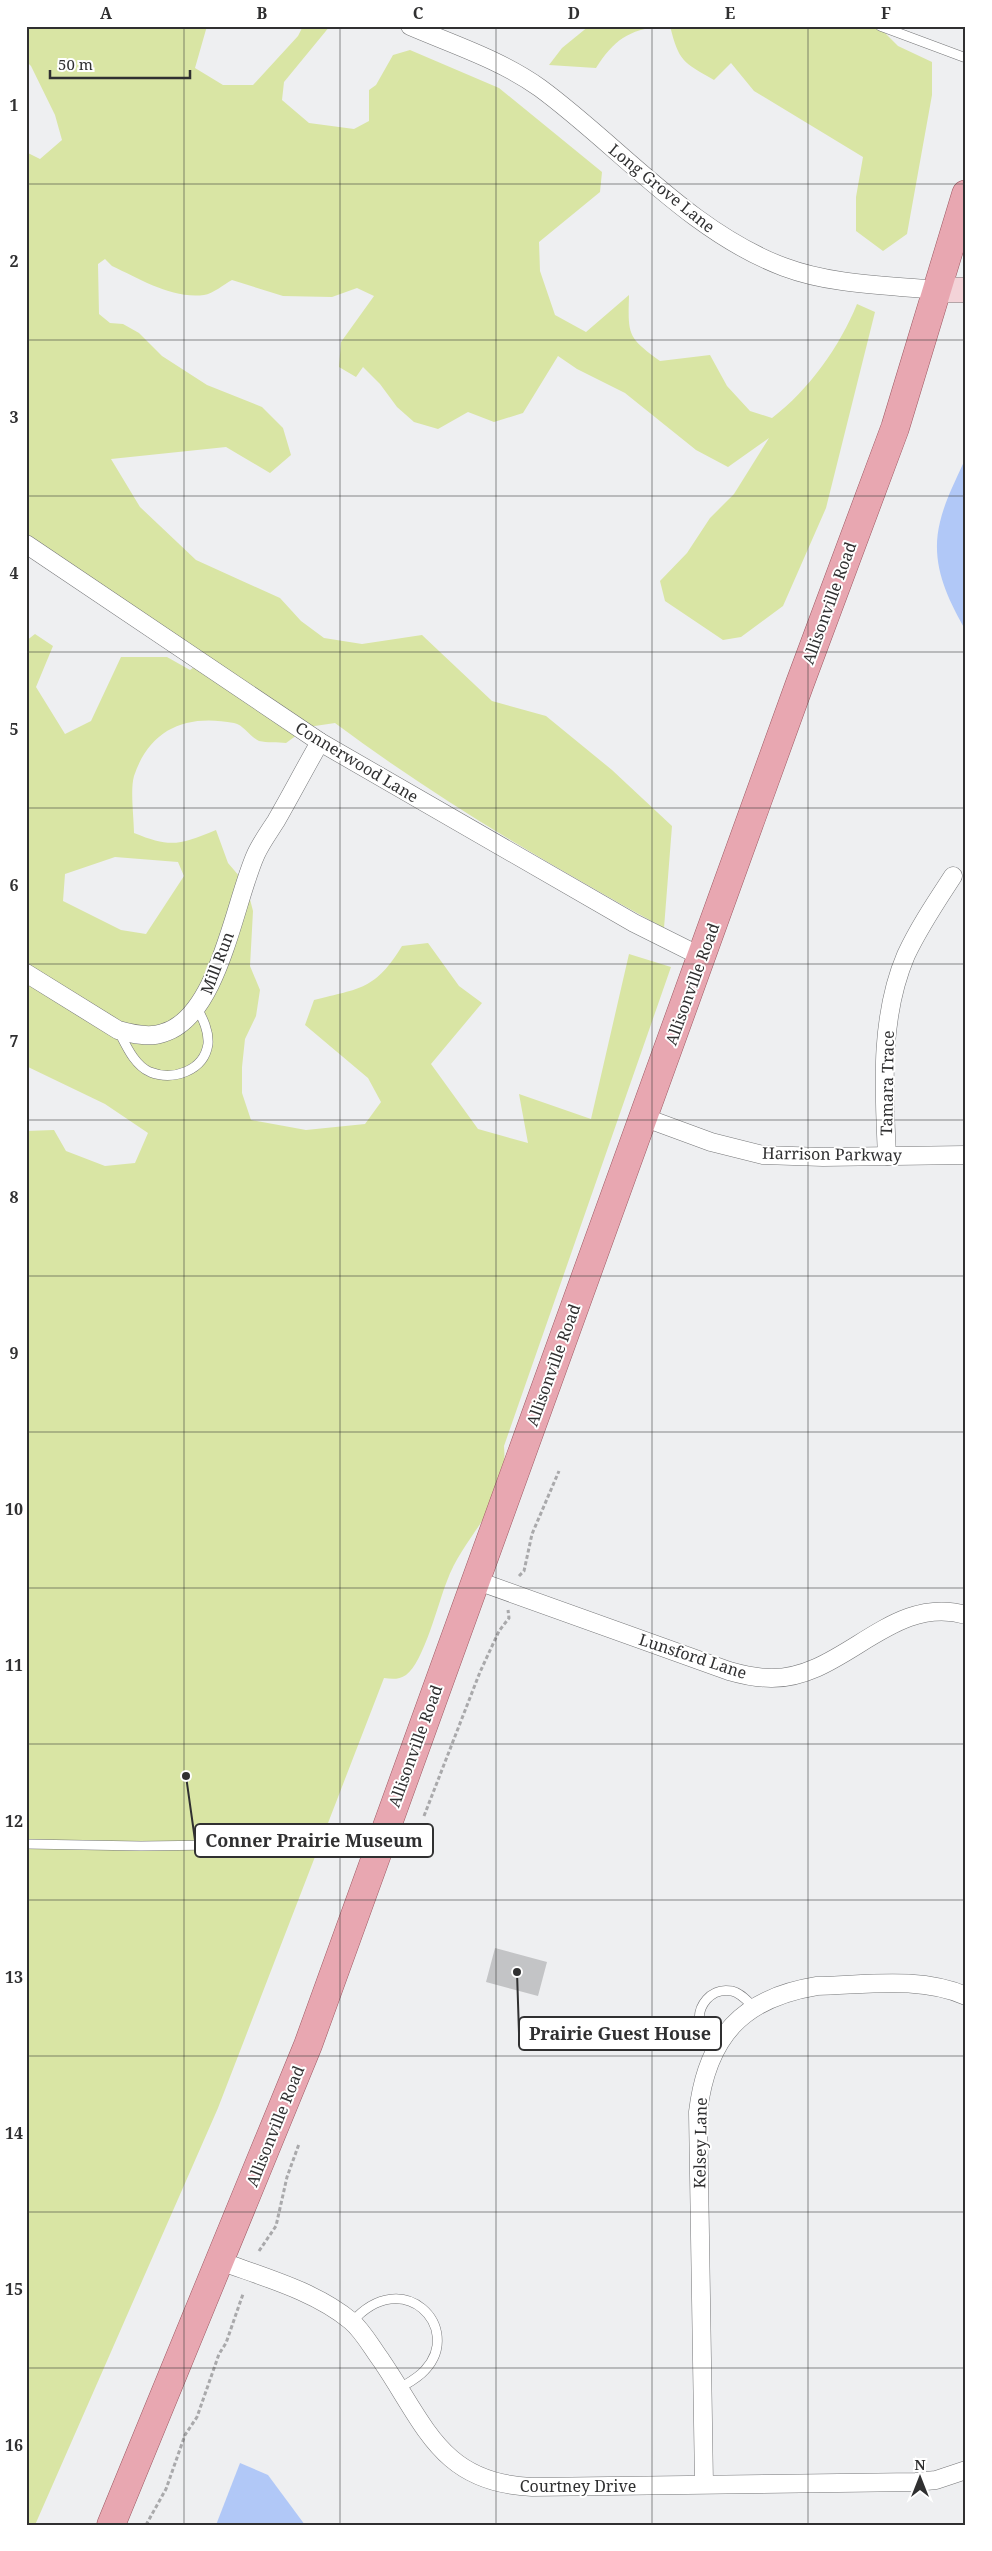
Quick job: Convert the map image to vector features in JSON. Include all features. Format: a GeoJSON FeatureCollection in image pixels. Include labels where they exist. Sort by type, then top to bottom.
{"type":"FeatureCollection","features":[{"type":"Feature","properties":{"kind":"main road","name":"Allisonville Road"},"geometry":{"type":"LineString","coordinates":[[111,2525],[308,2046],[475,1580],[895,428],[966,194]]}},
{"type":"Feature","properties":{"kind":"street","name":"Long Grove Lane"},"geometry":{"type":"LineString","coordinates":[[410,26],[492,61],[538,88],[689,211],[719,233],[764,259],[820,278],[937,290]]}},
{"type":"Feature","properties":{"kind":"street"},"geometry":{"type":"LineString","coordinates":[[937,290],[966,290]]}},
{"type":"Feature","properties":{"kind":"street","name":"Connerwood Lane"},"geometry":{"type":"LineString","coordinates":[[26,544],[320,742],[634,923],[702,957]]}},
{"type":"Feature","properties":{"kind":"street","name":"Mill Run"},"geometry":{"type":"LineString","coordinates":[[26,973],[118,1030],[135,1034],[162,1034],[176,1028],[197,1008],[215,973],[256,854],[320,742]]}},
{"type":"Feature","properties":{"kind":"street","name":"Tamara Trace"},"geometry":{"type":"LineString","coordinates":[[887,1156],[885,1054],[892,1000],[906,956],[927,916],[953,876]]}},
{"type":"Feature","properties":{"kind":"street","name":"Harrison Parkway"},"geometry":{"type":"LineString","coordinates":[[643,1117],[711,1142],[762,1154],[823,1157],[966,1155]]}},
{"type":"Feature","properties":{"kind":"street","name":"Lunsford Lane"},"geometry":{"type":"LineString","coordinates":[[475,1580],[729,1671],[772,1678],[814,1668],[907,1616],[940,1610],[966,1615]]}},
{"type":"Feature","properties":{"kind":"street","name":"Kelsey Lane"},"geometry":{"type":"LineString","coordinates":[[704,2484],[698,2112],[702,2084],[714,2049],[726,2032],[754,2007],[785,1993],[817,1986],[926,1985],[966,1996]]}},
{"type":"Feature","properties":{"kind":"street","name":"Courtney Drive"},"geometry":{"type":"LineString","coordinates":[[220,2261],[309,2296],[352,2322],[400,2388],[420,2424],[445,2454],[478,2477],[495,2482],[532,2487],[916,2482],[942,2478],[966,2470]]}},
{"type":"Feature","properties":{"kind":"lane"},"geometry":{"type":"LineString","coordinates":[[880,26],[966,58]]}},
{"type":"Feature","properties":{"kind":"lane"},"geometry":{"type":"LineString","coordinates":[[118,1030],[128,1050],[138,1062],[150,1071],[168,1075],[184,1074],[198,1064],[208,1045],[206,1023],[197,1008]]}},
{"type":"Feature","properties":{"kind":"lane"},"geometry":{"type":"LineString","coordinates":[[26,1844],[141,1846],[380,1843]]}},
{"type":"Feature","properties":{"kind":"lane"},"geometry":{"type":"LineString","coordinates":[[714,2049],[700,2026],[700,2012],[706,1999],[717,1992],[732,1991],[742,1995],[754,2007]]}},
{"type":"Feature","properties":{"kind":"lane"},"geometry":{"type":"LineString","coordinates":[[352,2322],[367,2306],[386,2298],[407,2300],[417,2304],[431,2320],[437,2340],[432,2361],[424,2371],[400,2388]]}},
{"type":"Feature","properties":{"kind":"path"},"geometry":{"type":"LineString","coordinates":[[518,1577],[524,1571],[532,1534],[559,1470]]}},
{"type":"Feature","properties":{"kind":"path"},"geometry":{"type":"LineString","coordinates":[[424,1816],[480,1672],[508,1618],[508,1610]]}},
{"type":"Feature","properties":{"kind":"path"},"geometry":{"type":"LineString","coordinates":[[259,2251],[276,2226],[287,2177],[299,2144]]}},
{"type":"Feature","properties":{"kind":"path"},"geometry":{"type":"LineString","coordinates":[[146,2525],[166,2489],[185,2435],[198,2417],[219,2354],[226,2343],[244,2294]]}},
{"type":"Feature","properties":{"kind":"green space"},"geometry":{"type":"Polygon","coordinates":[[[26,26],[207,26],[195,68],[223,85],[253,85],[298,36],[303,26],[330,26],[284,82],[282,100],[309,123],[354,129],[369,121],[369,90],[376,85],[393,55],[410,50],[499,88],[602,172],[600,192],[539,242],[540,271],[555,315],[586,332],[629,295],[630,327],[635,340],[641,346],[660,361],[710,355],[727,386],[750,411],[772,418],[786,407],[811,381],[842,336],[857,304],[875,312],[826,508],[783,606],[741,637],[723,640],[665,601],[660,581],[687,553],[710,518],[734,494],[769,438],[728,467],[696,450],[625,393],[577,369],[558,356],[523,413],[494,422],[468,412],[438,429],[414,422],[397,407],[380,384],[363,367],[356,377],[339,367],[341,342],[374,296],[357,288],[332,297],[283,296],[232,280],[215,291],[204,295],[180,294],[145,282],[112,266],[105,259],[98,264],[99,314],[110,323],[123,324],[139,333],[162,356],[207,385],[262,407],[283,428],[291,455],[270,473],[226,447],[111,459],[140,507],[196,560],[280,598],[301,621],[324,638],[362,644],[422,635],[492,701],[546,716],[612,770],[672,826],[664,928],[579,881],[496,831],[414,779],[335,723],[308,727],[286,743],[259,741],[238,724],[217,721],[186,723],[172,728],[160,736],[150,746],[134,776],[132,796],[134,833],[157,841],[175,843],[193,839],[216,830],[228,863],[246,884],[253,911],[250,966],[260,990],[256,1016],[245,1039],[242,1067],[242,1093],[251,1120],[306,1130],[365,1124],[381,1102],[368,1078],[305,1025],[314,1000],[344,993],[366,985],[383,971],[402,946],[428,943],[459,986],[482,1003],[431,1064],[478,1129],[528,1143],[519,1094],[591,1119],[629,954],[671,967],[504,1446],[503,1475],[499,1491],[487,1514],[452,1569],[425,1645],[413,1668],[401,1678],[384,1678],[218,2108],[35,2525],[26,2525],[26,1131],[54,1130],[66,1151],[105,1166],[135,1163],[148,1133],[105,1104],[26,1066],[26,641],[35,634],[53,646],[36,687],[65,734],[91,721],[121,657],[167,657],[190,670],[208,657],[26,538],[26,152],[40,159],[62,140],[55,115],[31,66],[26,61],[26,26]],[[115,857],[65,874],[63,901],[121,930],[146,934],[184,876],[178,862],[115,857]]]}},
{"type":"Feature","properties":{"kind":"green space"},"geometry":{"type":"Polygon","coordinates":[[[589,26],[662,26],[640,30],[623,38],[609,50],[596,68],[549,65],[562,48],[589,26]]]}},
{"type":"Feature","properties":{"kind":"green space"},"geometry":{"type":"Polygon","coordinates":[[[670,26],[878,26],[898,46],[932,62],[932,95],[907,234],[883,251],[856,231],[856,197],[863,157],[754,91],[731,63],[714,80],[695,69],[680,54],[670,26]]]}},
{"type":"Feature","properties":{"kind":"water"},"geometry":{"type":"Polygon","coordinates":[[[966,457],[966,631],[946,592],[939,565],[937,537],[948,497],[966,457]]]}},
{"type":"Feature","properties":{"kind":"water"},"geometry":{"type":"Polygon","coordinates":[[[240,2463],[268,2475],[305,2525],[216,2525],[240,2463]]]}},
{"type":"Feature","properties":{"kind":"building"},"geometry":{"type":"Polygon","coordinates":[[[495,1948],[547,1962],[538,1996],[486,1982],[495,1948]]]}},
{"type":"Feature","properties":{"kind":"place","name":"Conner Prairie Museum"},"geometry":{"type":"Point","coordinates":[186,1776]}},
{"type":"Feature","properties":{"kind":"place","name":"Prairie Guest House"},"geometry":{"type":"Point","coordinates":[517,1972]}}]}
